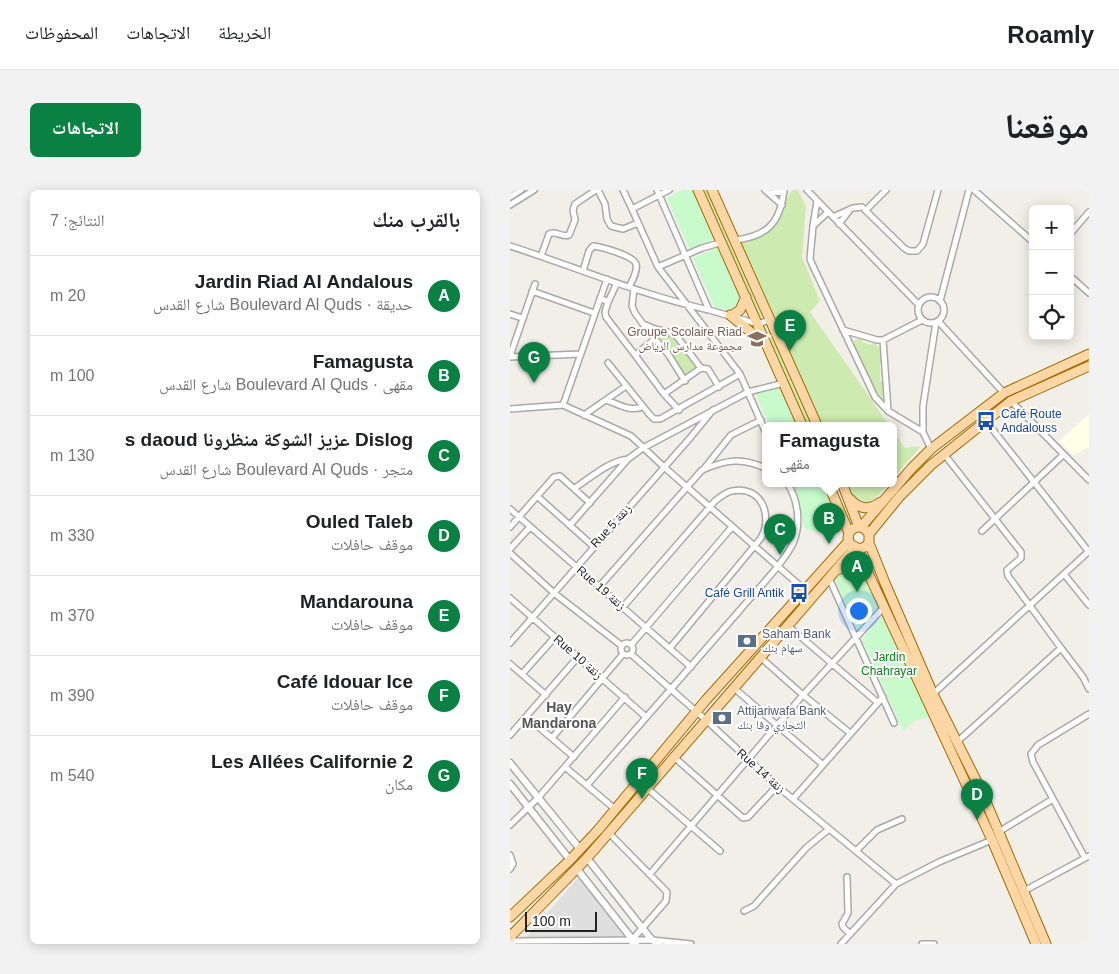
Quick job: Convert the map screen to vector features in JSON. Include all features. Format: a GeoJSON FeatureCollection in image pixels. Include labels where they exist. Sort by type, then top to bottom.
{"type":"FeatureCollection","features":[{"type":"Feature","properties":{"kind":"main road"},"geometry":{"type":"LineString","coordinates":[[698,190],[723,242],[801,422]]}},
{"type":"Feature","properties":{"kind":"main road"},"geometry":{"type":"LineString","coordinates":[[712,190],[816,422]]}},
{"type":"Feature","properties":{"kind":"main road"},"geometry":{"type":"LineString","coordinates":[[746,298],[740,310],[731,315],[767,346]]}},
{"type":"Feature","properties":{"kind":"main road"},"geometry":{"type":"LineString","coordinates":[[897,486],[931,449],[1004,393],[1089,354]]}},
{"type":"Feature","properties":{"kind":"main road"},"geometry":{"type":"LineString","coordinates":[[852,543],[865,547],[869,538],[917,478],[943,454],[1011,401],[1089,366]]}},
{"type":"Feature","properties":{"kind":"main road"},"geometry":{"type":"LineString","coordinates":[[830,487],[852,543],[884,607],[992,840],[1036,944]]}},
{"type":"Feature","properties":{"kind":"main road"},"geometry":{"type":"LineString","coordinates":[[844,487],[860,527],[866,530],[934,694],[982,790],[1046,944]]}},
{"type":"Feature","properties":{"kind":"main road"},"geometry":{"type":"LineString","coordinates":[[510,937],[587,858],[832,575],[852,543],[853,529],[860,527],[896,487]]}},
{"type":"Feature","properties":{"kind":"main road"},"geometry":{"type":"LineString","coordinates":[[847,495],[854,503],[864,508],[874,507],[887,498]]}},
{"type":"Feature","properties":{"kind":"main road"},"geometry":{"type":"LineString","coordinates":[[510,917],[570,860],[805,590],[852,543]]}},
{"type":"Feature","properties":{"kind":"main road"},"geometry":{"type":"LineString","coordinates":[[832,575],[847,566],[854,566],[868,574]]}},
{"type":"Feature","properties":{"kind":"street"},"geometry":{"type":"LineString","coordinates":[[510,197],[521,190]]}},
{"type":"Feature","properties":{"kind":"street"},"geometry":{"type":"LineString","coordinates":[[510,205],[534,190]]}},
{"type":"Feature","properties":{"kind":"street"},"geometry":{"type":"LineString","coordinates":[[541,256],[549,234],[552,232],[565,236],[569,235],[575,222],[573,208],[575,204],[597,190],[605,204],[607,219],[611,226],[623,229],[638,223]]}},
{"type":"Feature","properties":{"kind":"street"},"geometry":{"type":"LineString","coordinates":[[623,190],[658,267],[740,374],[762,424]]}},
{"type":"Feature","properties":{"kind":"street"},"geometry":{"type":"LineString","coordinates":[[632,209],[658,192],[669,190]]}},
{"type":"Feature","properties":{"kind":"street"},"geometry":{"type":"LineString","coordinates":[[807,190],[919,305]]}},
{"type":"Feature","properties":{"kind":"street"},"geometry":{"type":"LineString","coordinates":[[866,210],[886,190]]}},
{"type":"Feature","properties":{"kind":"street"},"geometry":{"type":"LineString","coordinates":[[834,217],[860,206],[904,248],[909,251],[917,251],[923,244],[938,190]]}},
{"type":"Feature","properties":{"kind":"street"},"geometry":{"type":"LineString","coordinates":[[940,301],[969,190]]}},
{"type":"Feature","properties":{"kind":"street"},"geometry":{"type":"LineString","coordinates":[[974,190],[1029,238]]}},
{"type":"Feature","properties":{"kind":"street"},"geometry":{"type":"LineString","coordinates":[[735,240],[746,239],[766,232],[776,221],[782,206],[784,191],[767,192]]}},
{"type":"Feature","properties":{"kind":"street"},"geometry":{"type":"LineString","coordinates":[[658,192],[709,310]]}},
{"type":"Feature","properties":{"kind":"street"},"geometry":{"type":"LineString","coordinates":[[767,192],[782,206]]}},
{"type":"Feature","properties":{"kind":"street"},"geometry":{"type":"LineString","coordinates":[[817,201],[810,259],[879,402],[888,411],[923,432]]}},
{"type":"Feature","properties":{"kind":"street"},"geometry":{"type":"LineString","coordinates":[[839,224],[849,210]]}},
{"type":"Feature","properties":{"kind":"street"},"geometry":{"type":"LineString","coordinates":[[813,226],[828,212]]}},
{"type":"Feature","properties":{"kind":"street"},"geometry":{"type":"LineString","coordinates":[[1074,229],[1089,212]]}},
{"type":"Feature","properties":{"kind":"street"},"geometry":{"type":"LineString","coordinates":[[658,267],[723,242]]}},
{"type":"Feature","properties":{"kind":"street"},"geometry":{"type":"LineString","coordinates":[[510,246],[687,306],[731,315],[758,324],[769,320]]}},
{"type":"Feature","properties":{"kind":"street"},"geometry":{"type":"LineString","coordinates":[[583,271],[589,251],[593,246],[632,258],[636,264],[632,288],[632,306],[643,324],[668,354],[684,381]]}},
{"type":"Feature","properties":{"kind":"street"},"geometry":{"type":"LineString","coordinates":[[563,405],[607,279]]}},
{"type":"Feature","properties":{"kind":"street"},"geometry":{"type":"LineString","coordinates":[[1074,280],[1089,293]]}},
{"type":"Feature","properties":{"kind":"street"},"geometry":{"type":"LineString","coordinates":[[617,283],[608,302],[605,312],[606,317],[664,394],[679,410]]}},
{"type":"Feature","properties":{"kind":"street"},"geometry":{"type":"LineString","coordinates":[[535,284],[510,356],[580,354]]}},
{"type":"Feature","properties":{"kind":"street"},"geometry":{"type":"LineString","coordinates":[[532,291],[594,314]]}},
{"type":"Feature","properties":{"kind":"street"},"geometry":{"type":"LineString","coordinates":[[931,449],[923,432],[923,406],[937,322],[944,313],[940,301],[933,297],[924,299],[919,305],[919,315],[922,320],[928,323],[937,322]]}},
{"type":"Feature","properties":{"kind":"street"},"geometry":{"type":"LineString","coordinates":[[600,298],[608,302]]}},
{"type":"Feature","properties":{"kind":"street"},"geometry":{"type":"LineString","coordinates":[[510,314],[522,318]]}},
{"type":"Feature","properties":{"kind":"street"},"geometry":{"type":"LineString","coordinates":[[843,330],[883,340],[922,320]]}},
{"type":"Feature","properties":{"kind":"street"},"geometry":{"type":"LineString","coordinates":[[937,322],[1004,393]]}},
{"type":"Feature","properties":{"kind":"street"},"geometry":{"type":"LineString","coordinates":[[643,324],[675,334],[701,368],[708,369],[719,387]]}},
{"type":"Feature","properties":{"kind":"street"},"geometry":{"type":"LineString","coordinates":[[635,355],[654,338]]}},
{"type":"Feature","properties":{"kind":"street"},"geometry":{"type":"LineString","coordinates":[[883,340],[888,411]]}},
{"type":"Feature","properties":{"kind":"street"},"geometry":{"type":"LineString","coordinates":[[608,363],[642,407],[654,419],[660,419],[679,410],[740,374]]}},
{"type":"Feature","properties":{"kind":"street"},"geometry":{"type":"LineString","coordinates":[[664,394],[701,368]]}},
{"type":"Feature","properties":{"kind":"street"},"geometry":{"type":"LineString","coordinates":[[570,526],[628,459],[643,448],[748,392],[784,383]]}},
{"type":"Feature","properties":{"kind":"street"},"geometry":{"type":"LineString","coordinates":[[584,415],[626,386]]}},
{"type":"Feature","properties":{"kind":"street"},"geometry":{"type":"LineString","coordinates":[[606,400],[631,409],[642,407]]}},
{"type":"Feature","properties":{"kind":"street"},"geometry":{"type":"LineString","coordinates":[[1011,401],[1089,480]]}},
{"type":"Feature","properties":{"kind":"street"},"geometry":{"type":"LineString","coordinates":[[510,409],[563,405],[631,436],[664,468],[805,590]]}},
{"type":"Feature","properties":{"kind":"street","name":"Rue 5 زنقة"},"geometry":{"type":"LineString","coordinates":[[511,639],[664,468],[713,410]]}},
{"type":"Feature","properties":{"kind":"street"},"geometry":{"type":"LineString","coordinates":[[599,587],[731,435],[760,420]]}},
{"type":"Feature","properties":{"kind":"street"},"geometry":{"type":"LineString","coordinates":[[934,694],[1089,551],[986,421]]}},
{"type":"Feature","properties":{"kind":"street"},"geometry":{"type":"LineString","coordinates":[[943,454],[1021,552],[1021,558],[1007,570],[1007,574],[1083,677],[1089,689]]}},
{"type":"Feature","properties":{"kind":"street"},"geometry":{"type":"LineString","coordinates":[[982,531],[1063,455]]}},
{"type":"Feature","properties":{"kind":"street"},"geometry":{"type":"LineString","coordinates":[[574,488],[612,465],[628,459]]}},
{"type":"Feature","properties":{"kind":"street"},"geometry":{"type":"LineString","coordinates":[[702,470],[721,462],[729,461],[749,462],[762,467]]}},
{"type":"Feature","properties":{"kind":"street"},"geometry":{"type":"LineString","coordinates":[[510,527],[554,477],[557,476],[590,503]]}},
{"type":"Feature","properties":{"kind":"street"},"geometry":{"type":"LineString","coordinates":[[587,785],[691,667],[792,546],[797,532],[796,507],[788,487]]}},
{"type":"Feature","properties":{"kind":"street"},"geometry":{"type":"LineString","coordinates":[[622,607],[710,506],[720,498],[733,491],[747,492],[760,499],[766,511],[766,524],[761,538],[670,648]]}},
{"type":"Feature","properties":{"kind":"street"},"geometry":{"type":"LineString","coordinates":[[537,496],[593,546]]}},
{"type":"Feature","properties":{"kind":"street","name":"Rue 19 زنقة"},"geometry":{"type":"LineString","coordinates":[[510,509],[691,667]]}},
{"type":"Feature","properties":{"kind":"street"},"geometry":{"type":"LineString","coordinates":[[510,549],[530,526]]}},
{"type":"Feature","properties":{"kind":"street"},"geometry":{"type":"LineString","coordinates":[[631,645],[732,527]]}},
{"type":"Feature","properties":{"kind":"street"},"geometry":{"type":"LineString","coordinates":[[510,553],[554,592],[622,646]]}},
{"type":"Feature","properties":{"kind":"street"},"geometry":{"type":"LineString","coordinates":[[1064,574],[1089,605]]}},
{"type":"Feature","properties":{"kind":"street"},"geometry":{"type":"LineString","coordinates":[[832,575],[894,723]]}},
{"type":"Feature","properties":{"kind":"street","name":"Rue 10 زنقة"},"geometry":{"type":"LineString","coordinates":[[510,598],[646,717]]}},
{"type":"Feature","properties":{"kind":"street"},"geometry":{"type":"LineString","coordinates":[[650,874],[803,695],[884,607]]}},
{"type":"Feature","properties":{"kind":"street"},"geometry":{"type":"LineString","coordinates":[[788,625],[877,702]]}},
{"type":"Feature","properties":{"kind":"street"},"geometry":{"type":"LineString","coordinates":[[522,674],[555,637]]}},
{"type":"Feature","properties":{"kind":"street"},"geometry":{"type":"LineString","coordinates":[[622,646],[626,644],[631,645]]}},
{"type":"Feature","properties":{"kind":"street"},"geometry":{"type":"LineString","coordinates":[[623,654],[631,654],[633,649],[631,645]]}},
{"type":"Feature","properties":{"kind":"street"},"geometry":{"type":"LineString","coordinates":[[622,646],[621,651],[623,654]]}},
{"type":"Feature","properties":{"kind":"street"},"geometry":{"type":"LineString","coordinates":[[957,742],[1061,648]]}},
{"type":"Feature","properties":{"kind":"street"},"geometry":{"type":"LineString","coordinates":[[552,738],[623,654]]}},
{"type":"Feature","properties":{"kind":"street","name":"Rue 14 زنقة"},"geometry":{"type":"LineString","coordinates":[[631,654],[777,786],[896,884]]}},
{"type":"Feature","properties":{"kind":"street"},"geometry":{"type":"LineString","coordinates":[[510,735],[578,657]]}},
{"type":"Feature","properties":{"kind":"street"},"geometry":{"type":"LineString","coordinates":[[760,657],[850,733]]}},
{"type":"Feature","properties":{"kind":"street"},"geometry":{"type":"LineString","coordinates":[[510,664],[546,695]]}},
{"type":"Feature","properties":{"kind":"street"},"geometry":{"type":"LineString","coordinates":[[1083,677],[1089,673]]}},
{"type":"Feature","properties":{"kind":"street"},"geometry":{"type":"LineString","coordinates":[[734,688],[822,764]]}},
{"type":"Feature","properties":{"kind":"street"},"geometry":{"type":"LineString","coordinates":[[510,825],[538,798],[625,697]]}},
{"type":"Feature","properties":{"kind":"street"},"geometry":{"type":"LineString","coordinates":[[793,799],[882,697]]}},
{"type":"Feature","properties":{"kind":"street"},"geometry":{"type":"LineString","coordinates":[[1024,891],[1087,857],[1033,762],[1031,754],[1038,745],[1089,714]]}},
{"type":"Feature","properties":{"kind":"street"},"geometry":{"type":"LineString","coordinates":[[527,717],[574,757]]}},
{"type":"Feature","properties":{"kind":"street"},"geometry":{"type":"LineString","coordinates":[[674,757],[746,818],[777,786]]}},
{"type":"Feature","properties":{"kind":"street"},"geometry":{"type":"LineString","coordinates":[[510,763],[580,849]]}},
{"type":"Feature","properties":{"kind":"street"},"geometry":{"type":"LineString","coordinates":[[565,767],[615,809]]}},
{"type":"Feature","properties":{"kind":"street"},"geometry":{"type":"LineString","coordinates":[[510,784],[570,860]]}},
{"type":"Feature","properties":{"kind":"street"},"geometry":{"type":"LineString","coordinates":[[647,788],[720,852]]}},
{"type":"Feature","properties":{"kind":"street"},"geometry":{"type":"LineString","coordinates":[[1000,831],[1053,798]]}},
{"type":"Feature","properties":{"kind":"street"},"geometry":{"type":"LineString","coordinates":[[856,851],[878,830],[902,818]]}},
{"type":"Feature","properties":{"kind":"street"},"geometry":{"type":"LineString","coordinates":[[744,911],[754,906],[806,848],[829,829]]}},
{"type":"Feature","properties":{"kind":"street"},"geometry":{"type":"LineString","coordinates":[[608,833],[666,890],[667,898],[633,943]]}},
{"type":"Feature","properties":{"kind":"street"},"geometry":{"type":"LineString","coordinates":[[842,944],[888,890],[896,884],[939,862],[992,840]]}},
{"type":"Feature","properties":{"kind":"street"},"geometry":{"type":"LineString","coordinates":[[510,855],[513,864],[510,869]]}},
{"type":"Feature","properties":{"kind":"street"},"geometry":{"type":"LineString","coordinates":[[587,858],[652,940],[658,944]]}},
{"type":"Feature","properties":{"kind":"street"},"geometry":{"type":"LineString","coordinates":[[576,869],[633,943]]}},
{"type":"Feature","properties":{"kind":"street"},"geometry":{"type":"LineString","coordinates":[[847,877],[848,913],[842,924],[850,934]]}},
{"type":"Feature","properties":{"kind":"street"},"geometry":{"type":"LineString","coordinates":[[510,942],[633,943],[652,940],[691,944]]}},
{"type":"Feature","properties":{"kind":"street"},"geometry":{"type":"LineString","coordinates":[[922,944],[934,944]]}},
{"type":"Feature","properties":{"kind":"shaded area"},"geometry":{"type":"Polygon","coordinates":[[[1089,414],[1089,447],[1073,455],[1059,441],[1089,414]]]}},
{"type":"Feature","properties":{"kind":"shaded area"},"geometry":{"type":"Polygon","coordinates":[[[579,877],[633,944],[520,944],[579,877]]]}},
{"type":"Feature","properties":{"kind":"green space"},"geometry":{"type":"Polygon","coordinates":[[[683,190],[696,190],[717,238],[690,250],[667,198],[683,190]]]}},
{"type":"Feature","properties":{"kind":"green space"},"geometry":{"type":"Polygon","coordinates":[[[701,190],[710,190],[764,315],[762,317],[758,317],[701,190]]]}},
{"type":"Feature","properties":{"kind":"green space"},"geometry":{"type":"Polygon","coordinates":[[[793,190],[798,190],[806,207],[802,257],[820,301],[810,312],[887,422],[818,422],[740,242],[762,236],[773,228],[781,216],[788,196],[793,190]]]}},
{"type":"Feature","properties":{"kind":"green space"},"geometry":{"type":"Polygon","coordinates":[[[721,246],[745,297],[739,306],[733,309],[715,308],[693,258],[721,246]]]}},
{"type":"Feature","properties":{"kind":"green space"},"geometry":{"type":"Polygon","coordinates":[[[769,330],[771,331],[813,422],[805,422],[766,334],[769,330]]]}},
{"type":"Feature","properties":{"kind":"green space"},"geometry":{"type":"Polygon","coordinates":[[[654,331],[674,335],[699,366],[697,370],[688,376],[684,375],[652,333],[654,331]]]}},
{"type":"Feature","properties":{"kind":"green space"},"geometry":{"type":"Polygon","coordinates":[[[862,338],[862,342],[871,345],[874,342],[881,350],[883,363],[880,364],[880,381],[884,383],[883,399],[874,389],[853,346],[854,341],[862,338]]]}},
{"type":"Feature","properties":{"kind":"green space"},"geometry":{"type":"Polygon","coordinates":[[[780,387],[795,422],[768,422],[755,392],[780,387]]]}},
{"type":"Feature","properties":{"kind":"green space"},"geometry":{"type":"Polygon","coordinates":[[[897,437],[905,448],[921,446],[897,473],[897,437]]]}},
{"type":"Feature","properties":{"kind":"green space"},"geometry":{"type":"Polygon","coordinates":[[[793,487],[824,487],[837,518],[836,534],[805,529],[793,487]]]}},
{"type":"Feature","properties":{"kind":"green space"},"geometry":{"type":"Polygon","coordinates":[[[846,487],[886,487],[875,499],[867,502],[849,493],[846,487]]]}},
{"type":"Feature","properties":{"kind":"green space"},"geometry":{"type":"Polygon","coordinates":[[[848,567],[865,575],[880,605],[858,630],[834,579],[836,574],[848,567]]]}},
{"type":"Feature","properties":{"kind":"green space","name":"Jardin Chahrayar"},"geometry":{"type":"Polygon","coordinates":[[[883,614],[929,717],[914,721],[903,731],[862,640],[883,614]]]}},
{"type":"Feature","properties":{"kind":"place","name":"Groupe Scolaire Riad مجموعة مدارس الرياض"},"geometry":{"type":"Point","coordinates":[757,339]}},
{"type":"Feature","properties":{"kind":"place","name":"Mandarouna"},"geometry":{"type":"Point","coordinates":[790,351]}},
{"type":"Feature","properties":{"kind":"place","name":"Les Allées Californie 2"},"geometry":{"type":"Point","coordinates":[534,383]}},
{"type":"Feature","properties":{"kind":"place","name":"Café Route Andalouss"},"geometry":{"type":"Point","coordinates":[986,421]}},
{"type":"Feature","properties":{"kind":"place","name":"Famagusta"},"geometry":{"type":"Point","coordinates":[829,544]}},
{"type":"Feature","properties":{"kind":"place","name":"Dislog عزيز الشوكة منظرونا s daoud"},"geometry":{"type":"Point","coordinates":[780,555]}},
{"type":"Feature","properties":{"kind":"place","name":"Jardin Riad Al Andalous"},"geometry":{"type":"Point","coordinates":[857,592]}},
{"type":"Feature","properties":{"kind":"place","name":"Café Grill Antik"},"geometry":{"type":"Point","coordinates":[799,593]}},
{"type":"Feature","properties":{"kind":"place","name":"Saham Bank سهام بنك"},"geometry":{"type":"Point","coordinates":[747,641]}},
{"type":"Feature","properties":{"kind":"place","name":"Attijariwafa Bank التجاري وفا بنك"},"geometry":{"type":"Point","coordinates":[722,718]}},
{"type":"Feature","properties":{"kind":"place","name":"Café Idouar Ice"},"geometry":{"type":"Point","coordinates":[642,799]}},
{"type":"Feature","properties":{"kind":"place","name":"Ouled Taleb"},"geometry":{"type":"Point","coordinates":[977,820]}},
{"type":"Feature","properties":{"kind":"district","name":"Hay Mandarona"},"geometry":{"type":"Point","coordinates":[559,716]}}]}
